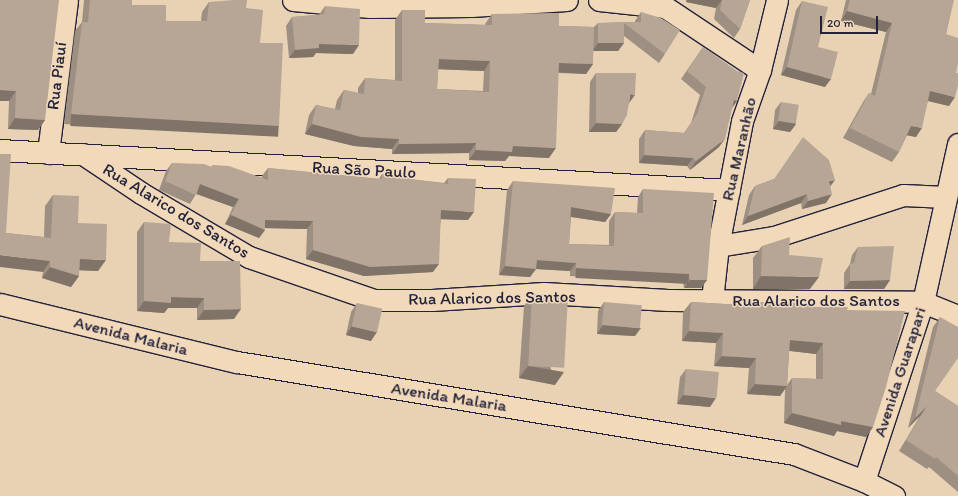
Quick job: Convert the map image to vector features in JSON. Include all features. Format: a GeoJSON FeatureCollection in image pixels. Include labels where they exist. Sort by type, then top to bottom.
{"type":"FeatureCollection","features":[{"type":"Feature","properties":{"kind":"street","name":"Rua Piauí"},"geometry":{"type":"LineString","coordinates":[[48,153],[67,0]]}},
{"type":"Feature","properties":{"kind":"street"},"geometry":{"type":"LineString","coordinates":[[293,0],[370,4],[471,6],[567,0]]}},
{"type":"Feature","properties":{"kind":"street"},"geometry":{"type":"LineString","coordinates":[[599,0],[665,7],[760,70]]}},
{"type":"Feature","properties":{"kind":"street","name":"Rua Maranhão"},"geometry":{"type":"LineString","coordinates":[[712,300],[718,246],[742,121],[760,70],[777,0]]}},
{"type":"Feature","properties":{"kind":"street","name":"Avenida Guarapari"},"geometry":{"type":"LineString","coordinates":[[864,481],[923,302],[958,144]]}},
{"type":"Feature","properties":{"kind":"street","name":"Rua São Paulo"},"geometry":{"type":"LineString","coordinates":[[0,150],[729,190]]}},
{"type":"Feature","properties":{"kind":"street","name":"Rua Alarico dos Santos"},"geometry":{"type":"LineString","coordinates":[[84,154],[141,193],[249,257],[374,300],[432,300],[544,293],[712,300],[923,302],[958,316]]}},
{"type":"Feature","properties":{"kind":"street"},"geometry":{"type":"LineString","coordinates":[[718,246],[774,237],[903,195],[946,197]]}},
{"type":"Feature","properties":{"kind":"street","name":"Avenida Malaria"},"geometry":{"type":"LineString","coordinates":[[0,304],[237,362],[794,454],[864,481],[894,496]]}},
{"type":"Feature","properties":{"kind":"building"},"geometry":{"type":"Polygon","coordinates":[[[0,0],[59,0],[45,120],[15,118],[16,91],[0,90],[0,0]]]}},
{"type":"Feature","properties":{"kind":"building"},"geometry":{"type":"Polygon","coordinates":[[[90,0],[132,0],[132,5],[166,5],[166,21],[207,21],[209,2],[247,0],[246,8],[263,10],[260,43],[283,43],[279,126],[71,114],[82,22],[88,22],[90,0]]]}},
{"type":"Feature","properties":{"kind":"building"},"geometry":{"type":"Polygon","coordinates":[[[722,0],[750,0],[740,29],[720,10],[722,0]]]}},
{"type":"Feature","properties":{"kind":"building"},"geometry":{"type":"Polygon","coordinates":[[[850,0],[954,0],[946,34],[958,38],[958,63],[956,73],[958,73],[958,85],[955,97],[930,91],[922,128],[911,126],[899,152],[850,128],[869,93],[875,96],[892,23],[847,11],[850,0]]]}},
{"type":"Feature","properties":{"kind":"building"},"geometry":{"type":"Polygon","coordinates":[[[802,1],[828,7],[818,47],[838,52],[831,79],[787,67],[802,1]]]}},
{"type":"Feature","properties":{"kind":"building"},"geometry":{"type":"Polygon","coordinates":[[[325,6],[360,9],[359,45],[319,44],[319,48],[295,50],[292,17],[324,14],[325,6]]]}},
{"type":"Feature","properties":{"kind":"building"},"geometry":{"type":"Polygon","coordinates":[[[402,10],[425,10],[425,23],[492,25],[492,14],[559,13],[559,26],[594,27],[593,64],[559,63],[556,148],[513,146],[512,152],[476,150],[476,143],[399,144],[399,139],[361,137],[312,124],[316,105],[340,110],[344,90],[364,94],[365,78],[402,81],[402,10]],[[439,59],[437,89],[489,92],[490,61],[439,59]]]}},
{"type":"Feature","properties":{"kind":"building"},"geometry":{"type":"Polygon","coordinates":[[[641,12],[661,18],[680,30],[665,54],[624,23],[624,43],[598,43],[598,23],[641,22],[641,12]]]}},
{"type":"Feature","properties":{"kind":"building"},"geometry":{"type":"Polygon","coordinates":[[[703,47],[737,71],[744,73],[737,101],[734,100],[725,139],[696,161],[693,158],[644,155],[645,130],[684,133],[697,114],[706,87],[687,71],[703,47]]]}},
{"type":"Feature","properties":{"kind":"building"},"geometry":{"type":"Polygon","coordinates":[[[596,73],[636,73],[635,95],[630,94],[627,115],[622,124],[596,123],[596,73]]]}},
{"type":"Feature","properties":{"kind":"building"},"geometry":{"type":"Polygon","coordinates":[[[781,102],[799,105],[796,124],[778,121],[781,102]]]}},
{"type":"Feature","properties":{"kind":"building"},"geometry":{"type":"Polygon","coordinates":[[[803,137],[829,160],[835,180],[829,181],[832,194],[808,201],[807,194],[748,216],[755,186],[774,179],[803,137]]]}},
{"type":"Feature","properties":{"kind":"building"},"geometry":{"type":"Polygon","coordinates":[[[0,154],[11,154],[6,233],[51,238],[53,195],[79,196],[78,223],[107,224],[106,260],[80,259],[79,276],[50,267],[50,261],[0,255],[0,154]]]}},
{"type":"Feature","properties":{"kind":"building"},"geometry":{"type":"Polygon","coordinates":[[[172,163],[204,164],[212,167],[213,165],[229,166],[268,180],[268,168],[382,179],[382,174],[409,176],[409,179],[448,184],[448,178],[476,179],[474,212],[441,210],[439,264],[370,267],[313,250],[313,221],[265,220],[265,230],[231,215],[239,199],[200,184],[196,195],[165,181],[172,163]]]}},
{"type":"Feature","properties":{"kind":"building"},"geometry":{"type":"Polygon","coordinates":[[[513,181],[615,188],[611,214],[571,207],[569,244],[614,246],[615,212],[643,213],[643,189],[714,193],[707,280],[690,280],[689,274],[576,268],[576,263],[537,260],[536,269],[505,266],[513,181]]]}},
{"type":"Feature","properties":{"kind":"building"},"geometry":{"type":"Polygon","coordinates":[[[144,222],[171,224],[169,242],[201,243],[200,261],[240,261],[241,309],[204,310],[204,298],[171,297],[171,303],[144,301],[144,222]]]}},
{"type":"Feature","properties":{"kind":"building"},"geometry":{"type":"Polygon","coordinates":[[[790,237],[789,255],[823,258],[819,277],[761,276],[762,246],[790,237]]]}},
{"type":"Feature","properties":{"kind":"building"},"geometry":{"type":"Polygon","coordinates":[[[894,246],[890,280],[850,281],[850,264],[854,263],[858,247],[894,246]]]}},
{"type":"Feature","properties":{"kind":"building"},"geometry":{"type":"Polygon","coordinates":[[[532,294],[568,296],[564,368],[528,366],[532,294]]]}},
{"type":"Feature","properties":{"kind":"building"},"geometry":{"type":"Polygon","coordinates":[[[604,302],[642,305],[640,328],[602,325],[604,302]]]}},
{"type":"Feature","properties":{"kind":"building"},"geometry":{"type":"Polygon","coordinates":[[[691,302],[760,306],[760,302],[812,303],[812,307],[848,307],[847,310],[905,311],[886,387],[873,427],[841,421],[841,425],[792,413],[792,378],[823,379],[823,343],[790,340],[787,386],[755,384],[756,358],[722,356],[723,333],[689,331],[691,302]]]}},
{"type":"Feature","properties":{"kind":"building"},"geometry":{"type":"Polygon","coordinates":[[[357,303],[382,309],[377,332],[352,326],[357,303]]]}},
{"type":"Feature","properties":{"kind":"building"},"geometry":{"type":"Polygon","coordinates":[[[940,317],[958,327],[958,358],[935,391],[958,406],[958,476],[936,457],[935,459],[906,440],[927,406],[915,418],[940,317]]]}},
{"type":"Feature","properties":{"kind":"building"},"geometry":{"type":"Polygon","coordinates":[[[686,369],[719,372],[717,398],[684,395],[686,369]]]}}]}
